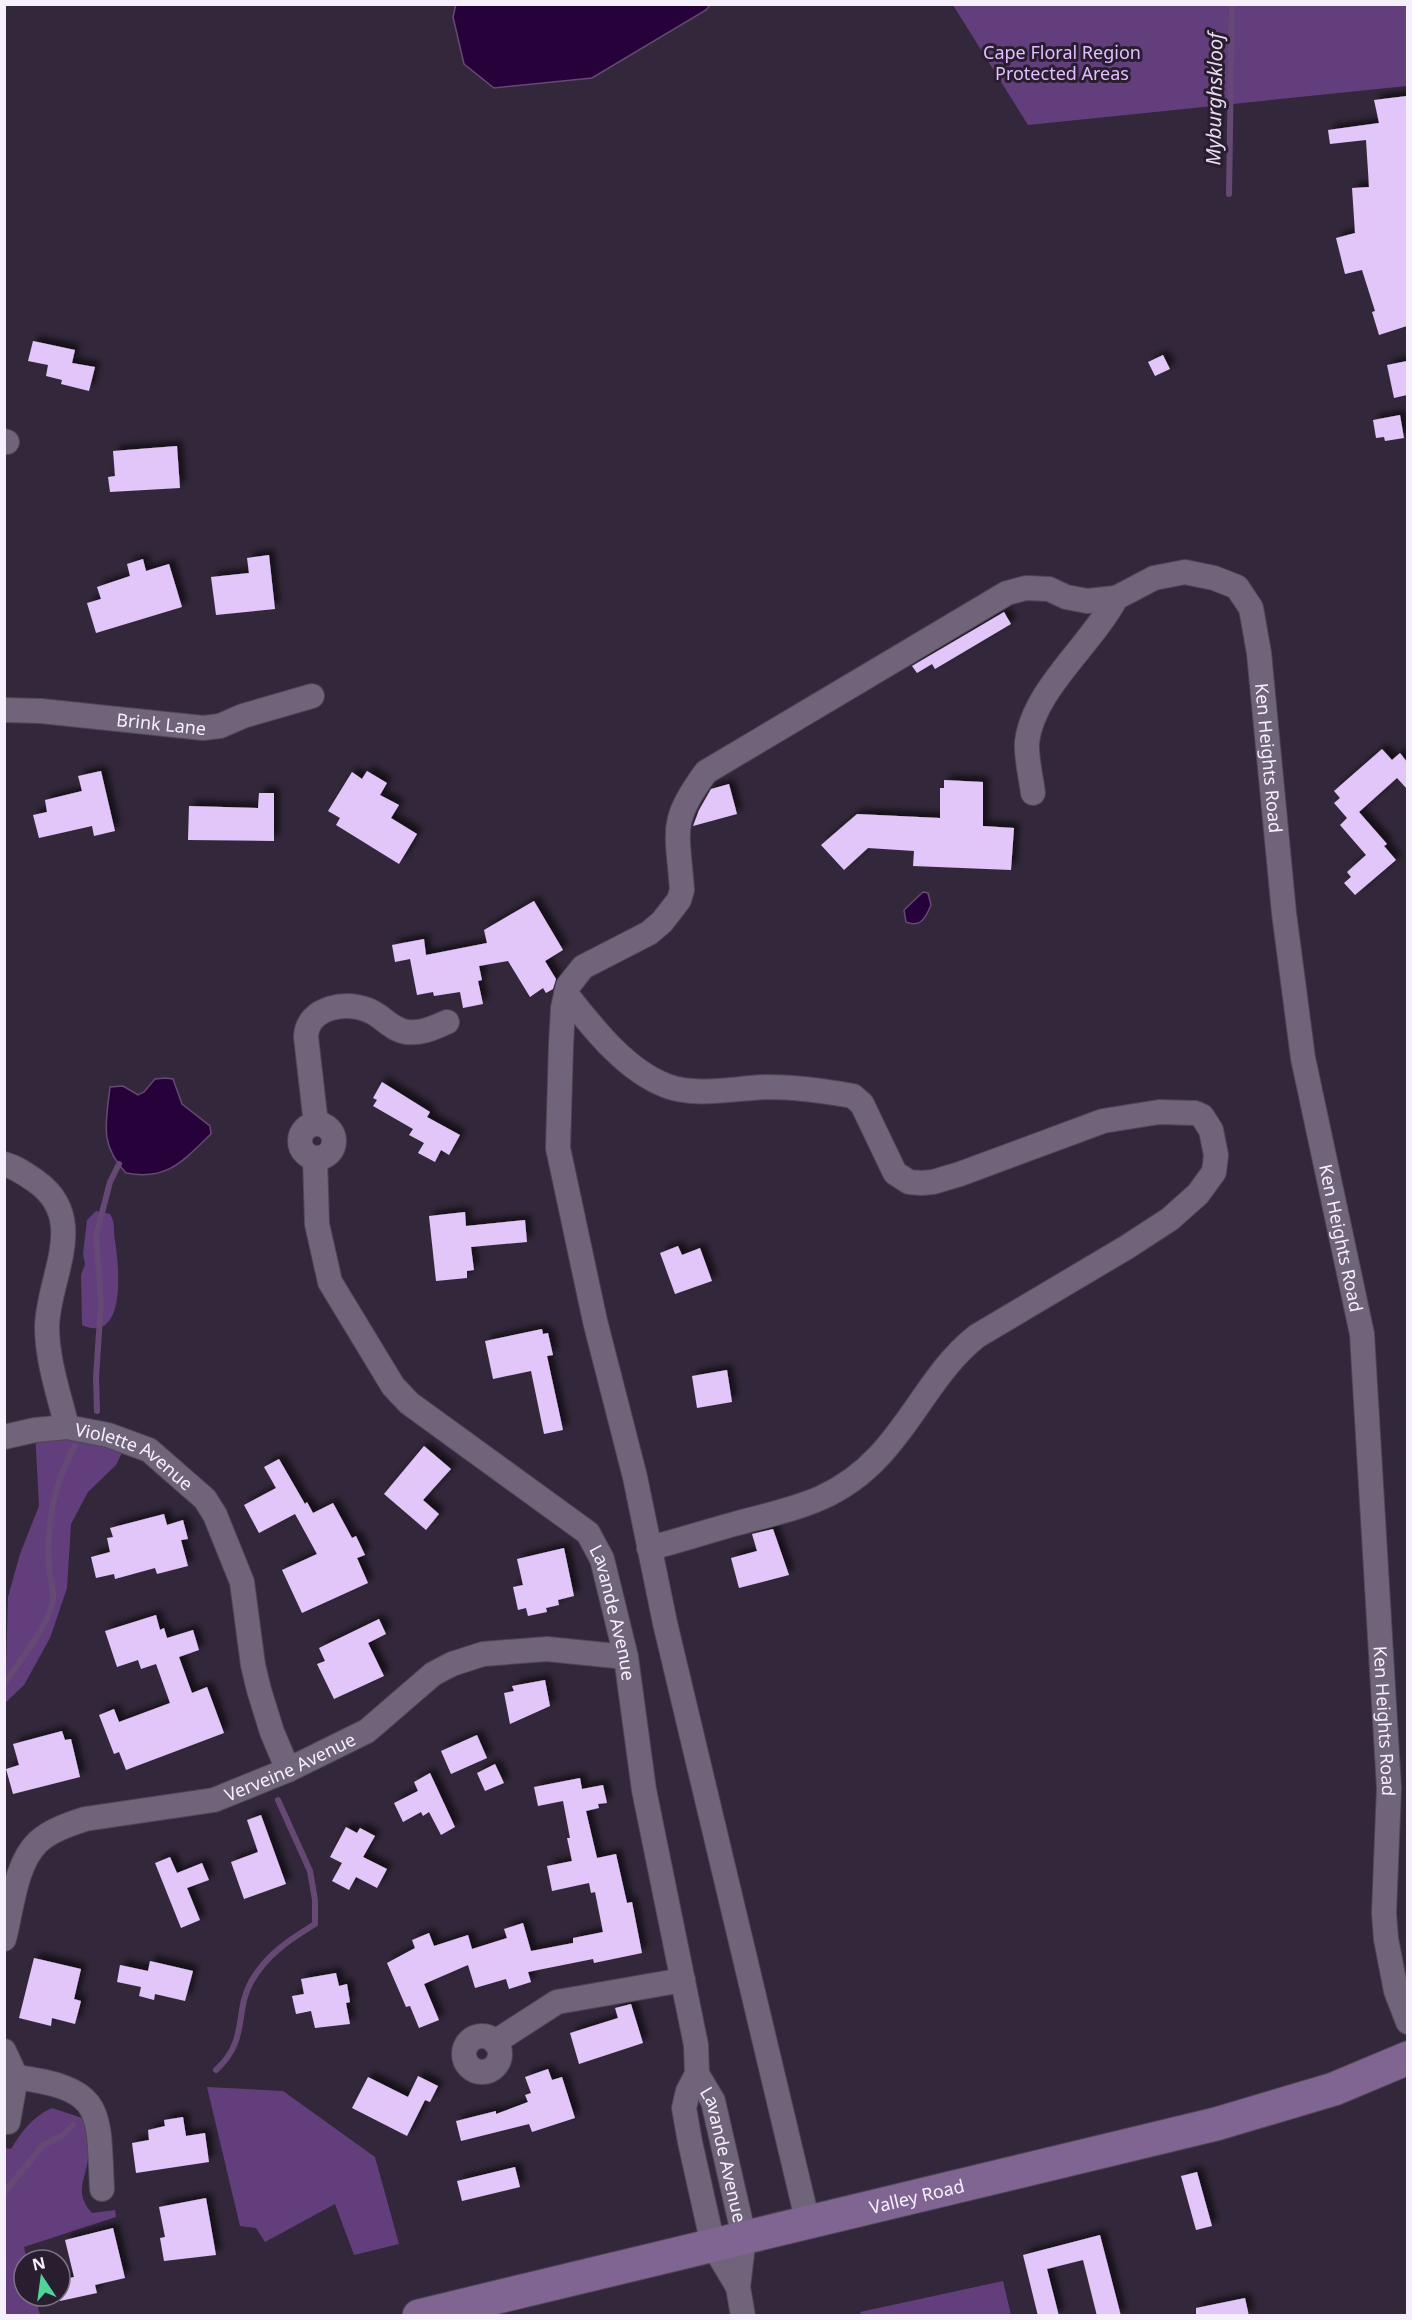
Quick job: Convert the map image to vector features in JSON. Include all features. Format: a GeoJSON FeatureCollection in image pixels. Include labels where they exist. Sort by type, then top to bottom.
{"type":"FeatureCollection","features":[{"type":"Feature","properties":{"kind":"street","name":"Ken Heights Road"},"geometry":{"type":"LineString","coordinates":[[1116,598],[1144,582],[1169,573],[1198,574],[1237,587],[1251,608],[1255,628],[1284,913],[1303,1058],[1362,1334],[1389,1788],[1384,1913],[1396,1991],[1407,2022]]}},
{"type":"Feature","properties":{"kind":"street"},"geometry":{"type":"LineString","coordinates":[[808,2223],[560,1161],[561,1045],[566,994],[574,976],[583,967],[649,933],[662,922],[679,900],[682,890],[676,825],[688,796],[706,772],[1007,593],[1026,588],[1049,589],[1066,597],[1087,601],[1116,598]]}},
{"type":"Feature","properties":{"kind":"street"},"geometry":{"type":"LineString","coordinates":[[1033,793],[1027,743],[1036,713],[1044,695],[1107,615],[1116,598]]}},
{"type":"Feature","properties":{"kind":"street","name":"Brink Lane"},"geometry":{"type":"LineString","coordinates":[[4,710],[41,711],[203,729],[220,726],[243,716],[312,696]]}},
{"type":"Feature","properties":{"kind":"street"},"geometry":{"type":"LineString","coordinates":[[566,994],[625,1058],[648,1077],[666,1086],[690,1090],[792,1088],[853,1096],[862,1104],[890,1167],[900,1178],[909,1182],[933,1182],[1103,1121],[1159,1112],[1196,1113],[1202,1116],[1211,1130],[1216,1155],[1214,1172],[1210,1181],[1170,1219],[977,1336],[960,1349],[879,1456],[842,1488],[801,1507],[650,1548]]}},
{"type":"Feature","properties":{"kind":"street","name":"Lavande Avenue"},"geometry":{"type":"LineString","coordinates":[[447,1022],[425,1031],[408,1032],[391,1026],[372,1012],[350,1006],[330,1009],[312,1017],[306,1028],[316,1124],[303,1130],[300,1137],[303,1151],[315,1158],[317,1224],[325,1268],[330,1282],[393,1386],[409,1403],[588,1533],[602,1559],[626,1657],[644,1790],[696,2045],[697,2074],[713,2101],[744,2237],[738,2286]]}},
{"type":"Feature","properties":{"kind":"street","name":"Violette Avenue"},"geometry":{"type":"LineString","coordinates":[[4,1164],[18,1169],[51,1192],[61,1215],[63,1245],[47,1326],[49,1349],[67,1427],[108,1435],[149,1450],[193,1488],[215,1515],[242,1582],[259,1690],[272,1732],[288,1770]]}},
{"type":"Feature","properties":{"kind":"street"},"geometry":{"type":"LineString","coordinates":[[4,1437],[35,1430],[67,1427]]}},
{"type":"Feature","properties":{"kind":"street","name":"Verveine Avenue"},"geometry":{"type":"LineString","coordinates":[[4,1939],[20,1873],[38,1842],[54,1832],[85,1819],[214,1800],[288,1770],[367,1731],[433,1674],[452,1664],[500,1650],[527,1648],[626,1657]]}},
{"type":"Feature","properties":{"kind":"street"},"geometry":{"type":"LineString","coordinates":[[495,2042],[556,2002],[683,1980]]}},
{"type":"Feature","properties":{"kind":"street"},"geometry":{"type":"LineString","coordinates":[[4,2050],[16,2078],[8,2122]]}},
{"type":"Feature","properties":{"kind":"street","name":"Valley Road"},"geometry":{"type":"LineString","coordinates":[[419,2316],[1261,2112],[1353,2082],[1407,2058]]}},
{"type":"Feature","properties":{"kind":"street","name":"Lavande Avenue"},"geometry":{"type":"LineString","coordinates":[[697,2074],[688,2091],[684,2108],[712,2245]]}},
{"type":"Feature","properties":{"kind":"street"},"geometry":{"type":"LineString","coordinates":[[16,2078],[71,2088],[83,2096],[91,2106],[99,2130],[102,2189]]}},
{"type":"Feature","properties":{"kind":"street"},"geometry":{"type":"LineString","coordinates":[[698,2181],[729,2164]]}},
{"type":"Feature","properties":{"kind":"street"},"geometry":{"type":"LineString","coordinates":[[712,2245],[738,2286],[743,2316]]}},
{"type":"Feature","properties":{"kind":"green space","name":"Cape Floral Region Protected Areas"},"geometry":{"type":"Polygon","coordinates":[[[953,5],[1407,5],[1407,86],[1028,125],[953,5]]]}},
{"type":"Feature","properties":{"kind":"green space"},"geometry":{"type":"Polygon","coordinates":[[[96,1211],[110,1214],[113,1221],[118,1267],[117,1300],[113,1314],[107,1324],[97,1328],[82,1325],[81,1275],[85,1264],[83,1254],[87,1220],[96,1211]]]}},
{"type":"Feature","properties":{"kind":"green space"},"geometry":{"type":"Polygon","coordinates":[[[35,1430],[128,1441],[116,1465],[88,1492],[71,1524],[67,1588],[50,1638],[24,1685],[5,1703],[8,1597],[20,1554],[39,1506],[35,1430]]]}},
{"type":"Feature","properties":{"kind":"green space"},"geometry":{"type":"Polygon","coordinates":[[[207,2087],[283,2091],[375,2157],[399,2244],[354,2255],[335,2204],[265,2242],[256,2228],[240,2226],[207,2087]]]}},
{"type":"Feature","properties":{"kind":"green space"},"geometry":{"type":"Polygon","coordinates":[[[52,2108],[88,2120],[89,2149],[82,2187],[83,2199],[92,2213],[115,2210],[116,2217],[24,2248],[12,2248],[12,2308],[38,2308],[40,2315],[5,2315],[4,2148],[11,2149],[28,2125],[52,2108]]]}},
{"type":"Feature","properties":{"kind":"green space"},"geometry":{"type":"Polygon","coordinates":[[[1003,2281],[1011,2315],[861,2315],[860,2312],[1003,2281]]]}},
{"type":"Feature","properties":{"kind":"shaded area"},"geometry":{"type":"Polygon","coordinates":[[[456,4],[710,5],[706,10],[592,78],[494,88],[464,64],[453,17],[456,4]]]}},
{"type":"Feature","properties":{"kind":"shaded area"},"geometry":{"type":"Polygon","coordinates":[[[923,892],[928,893],[931,905],[927,914],[916,924],[906,922],[904,910],[923,892]]]}},
{"type":"Feature","properties":{"kind":"shaded area"},"geometry":{"type":"Polygon","coordinates":[[[155,1079],[173,1079],[182,1104],[210,1126],[211,1134],[192,1153],[173,1167],[153,1174],[126,1173],[112,1152],[106,1133],[110,1087],[123,1086],[138,1095],[144,1092],[155,1079]]]}},
{"type":"Feature","properties":{"kind":"building"},"geometry":{"type":"Polygon","coordinates":[[[1407,96],[1407,326],[1379,335],[1372,312],[1375,311],[1362,270],[1345,274],[1336,238],[1355,233],[1352,188],[1369,187],[1366,140],[1330,144],[1328,130],[1379,123],[1374,100],[1407,96]]]}},
{"type":"Feature","properties":{"kind":"building"},"geometry":{"type":"Polygon","coordinates":[[[33,341],[75,350],[72,363],[95,367],[89,391],[61,384],[62,380],[46,376],[48,365],[28,361],[33,341]]]}},
{"type":"Feature","properties":{"kind":"building"},"geometry":{"type":"Polygon","coordinates":[[[1163,355],[1170,369],[1155,376],[1148,362],[1163,355]]]}},
{"type":"Feature","properties":{"kind":"building"},"geometry":{"type":"Polygon","coordinates":[[[1407,361],[1407,395],[1394,398],[1387,365],[1407,361]]]}},
{"type":"Feature","properties":{"kind":"building"},"geometry":{"type":"Polygon","coordinates":[[[1400,415],[1404,438],[1385,441],[1384,437],[1376,438],[1373,420],[1400,415]]]}},
{"type":"Feature","properties":{"kind":"building"},"geometry":{"type":"Polygon","coordinates":[[[177,446],[180,488],[110,492],[108,477],[115,476],[113,451],[177,446]]]}},
{"type":"Feature","properties":{"kind":"building"},"geometry":{"type":"Polygon","coordinates":[[[269,555],[275,609],[216,615],[211,577],[249,573],[247,558],[269,555]]]}},
{"type":"Feature","properties":{"kind":"building"},"geometry":{"type":"Polygon","coordinates":[[[143,559],[146,571],[169,564],[182,607],[96,633],[87,603],[101,599],[97,587],[130,576],[127,564],[143,559]]]}},
{"type":"Feature","properties":{"kind":"building"},"geometry":{"type":"Polygon","coordinates":[[[1004,612],[1011,624],[935,669],[932,664],[917,673],[912,666],[1004,612]]]}},
{"type":"Feature","properties":{"kind":"building"},"geometry":{"type":"Polygon","coordinates":[[[1382,749],[1392,760],[1400,753],[1407,762],[1407,789],[1397,778],[1359,812],[1387,844],[1384,846],[1396,860],[1355,895],[1344,883],[1351,877],[1347,872],[1366,855],[1340,825],[1347,818],[1334,803],[1340,798],[1334,791],[1382,749]]]}},
{"type":"Feature","properties":{"kind":"building"},"geometry":{"type":"Polygon","coordinates":[[[101,771],[115,831],[94,836],[92,826],[39,838],[33,815],[47,812],[45,800],[82,791],[78,776],[101,771]]]}},
{"type":"Feature","properties":{"kind":"building"},"geometry":{"type":"Polygon","coordinates":[[[367,771],[387,783],[380,795],[399,805],[391,818],[417,834],[399,864],[336,825],[340,818],[328,811],[352,772],[362,779],[367,771]]]}},
{"type":"Feature","properties":{"kind":"building"},"geometry":{"type":"Polygon","coordinates":[[[944,780],[983,782],[983,826],[1014,828],[1011,870],[913,866],[914,851],[868,848],[844,870],[821,845],[857,814],[940,818],[940,788],[944,788],[944,780]]]}},
{"type":"Feature","properties":{"kind":"building"},"geometry":{"type":"Polygon","coordinates":[[[729,784],[737,814],[693,826],[711,789],[729,784]]]}},
{"type":"Feature","properties":{"kind":"building"},"geometry":{"type":"Polygon","coordinates":[[[259,793],[274,793],[274,841],[188,840],[189,806],[258,808],[259,793]]]}},
{"type":"Feature","properties":{"kind":"building"},"geometry":{"type":"Polygon","coordinates":[[[534,901],[563,950],[545,961],[556,979],[553,989],[546,993],[543,988],[530,997],[508,961],[479,966],[482,980],[478,981],[483,1004],[463,1008],[460,992],[434,996],[433,992],[417,995],[410,959],[395,962],[392,945],[424,939],[426,955],[487,943],[484,930],[534,901]]]}},
{"type":"Feature","properties":{"kind":"building"},"geometry":{"type":"Polygon","coordinates":[[[382,1082],[430,1112],[427,1117],[460,1135],[449,1155],[441,1150],[435,1162],[418,1153],[424,1143],[409,1135],[413,1129],[373,1106],[377,1100],[373,1098],[382,1082]]]}},
{"type":"Feature","properties":{"kind":"building"},"geometry":{"type":"Polygon","coordinates":[[[465,1212],[466,1226],[525,1220],[527,1242],[471,1247],[474,1270],[467,1271],[467,1278],[436,1281],[429,1216],[465,1212]]]}},
{"type":"Feature","properties":{"kind":"building"},"geometry":{"type":"Polygon","coordinates":[[[678,1246],[682,1255],[700,1248],[712,1281],[675,1294],[660,1253],[678,1246]]]}},
{"type":"Feature","properties":{"kind":"building"},"geometry":{"type":"Polygon","coordinates":[[[542,1329],[543,1334],[548,1333],[553,1355],[547,1356],[563,1430],[544,1434],[531,1371],[493,1379],[485,1341],[542,1329]]]}},
{"type":"Feature","properties":{"kind":"building"},"geometry":{"type":"Polygon","coordinates":[[[727,1370],[732,1402],[697,1408],[692,1376],[727,1370]]]}},
{"type":"Feature","properties":{"kind":"building"},"geometry":{"type":"Polygon","coordinates":[[[424,1446],[451,1469],[423,1500],[439,1514],[426,1530],[384,1494],[424,1446]]]}},
{"type":"Feature","properties":{"kind":"building"},"geometry":{"type":"Polygon","coordinates":[[[279,1459],[305,1504],[307,1502],[313,1513],[333,1503],[352,1538],[356,1536],[365,1555],[357,1558],[368,1583],[302,1613],[282,1570],[317,1554],[295,1514],[259,1533],[244,1505],[276,1488],[264,1467],[279,1459]]]}},
{"type":"Feature","properties":{"kind":"building"},"geometry":{"type":"Polygon","coordinates":[[[164,1514],[167,1525],[183,1520],[188,1539],[181,1540],[188,1566],[157,1574],[155,1568],[115,1579],[114,1574],[96,1578],[91,1557],[110,1552],[107,1538],[113,1537],[110,1528],[164,1514]]]}},
{"type":"Feature","properties":{"kind":"building"},"geometry":{"type":"Polygon","coordinates":[[[773,1529],[789,1575],[739,1588],[731,1558],[757,1551],[752,1534],[773,1529]]]}},
{"type":"Feature","properties":{"kind":"building"},"geometry":{"type":"Polygon","coordinates":[[[564,1548],[574,1596],[558,1600],[559,1605],[546,1608],[547,1612],[528,1616],[526,1608],[518,1610],[513,1587],[523,1585],[517,1559],[564,1548]]]}},
{"type":"Feature","properties":{"kind":"building"},"geometry":{"type":"Polygon","coordinates":[[[156,1615],[160,1630],[164,1628],[167,1638],[193,1630],[199,1650],[179,1657],[192,1693],[207,1687],[224,1733],[126,1770],[119,1752],[114,1754],[99,1715],[114,1709],[119,1722],[170,1703],[156,1664],[141,1669],[138,1660],[117,1667],[105,1631],[156,1615]]]}},
{"type":"Feature","properties":{"kind":"building"},"geometry":{"type":"Polygon","coordinates":[[[379,1619],[386,1634],[368,1643],[384,1676],[334,1699],[317,1664],[325,1661],[319,1648],[379,1619]]]}},
{"type":"Feature","properties":{"kind":"building"},"geometry":{"type":"Polygon","coordinates":[[[545,1680],[550,1706],[510,1724],[504,1693],[514,1691],[512,1686],[545,1680]]]}},
{"type":"Feature","properties":{"kind":"building"},"geometry":{"type":"Polygon","coordinates":[[[62,1731],[65,1740],[71,1739],[80,1777],[13,1794],[6,1769],[19,1765],[13,1744],[62,1731]]]}},
{"type":"Feature","properties":{"kind":"building"},"geometry":{"type":"Polygon","coordinates":[[[477,1735],[487,1758],[451,1774],[441,1751],[477,1735]]]}},
{"type":"Feature","properties":{"kind":"building"},"geometry":{"type":"Polygon","coordinates":[[[495,1764],[504,1783],[485,1791],[477,1773],[495,1764]]]}},
{"type":"Feature","properties":{"kind":"building"},"geometry":{"type":"Polygon","coordinates":[[[430,1773],[455,1827],[441,1835],[429,1812],[423,1816],[421,1812],[403,1822],[394,1803],[418,1791],[414,1782],[430,1773]]]}},
{"type":"Feature","properties":{"kind":"building"},"geometry":{"type":"Polygon","coordinates":[[[580,1778],[582,1789],[603,1785],[607,1803],[598,1804],[599,1808],[586,1811],[597,1858],[616,1854],[627,1903],[632,1902],[642,1953],[594,1963],[593,1959],[528,1972],[531,1982],[509,1989],[506,1979],[475,1988],[468,1965],[424,1984],[439,2020],[419,2028],[410,2006],[406,2007],[387,1963],[415,1948],[412,1940],[429,1933],[434,1946],[468,1935],[472,1949],[507,1938],[504,1929],[523,1923],[531,1951],[573,1943],[573,1938],[603,1932],[595,1892],[591,1893],[589,1883],[552,1891],[547,1866],[572,1861],[567,1838],[570,1838],[563,1801],[538,1806],[534,1787],[580,1778]]]}},
{"type":"Feature","properties":{"kind":"building"},"geometry":{"type":"Polygon","coordinates":[[[261,1815],[286,1884],[244,1899],[231,1862],[258,1852],[247,1820],[261,1815]]]}},
{"type":"Feature","properties":{"kind":"building"},"geometry":{"type":"Polygon","coordinates":[[[346,1827],[357,1833],[360,1828],[375,1836],[363,1857],[387,1869],[377,1888],[356,1877],[349,1890],[332,1881],[342,1863],[330,1857],[346,1827]]]}},
{"type":"Feature","properties":{"kind":"building"},"geometry":{"type":"Polygon","coordinates":[[[170,1857],[177,1873],[202,1863],[209,1880],[187,1888],[200,1920],[181,1928],[155,1863],[170,1857]]]}},
{"type":"Feature","properties":{"kind":"building"},"geometry":{"type":"Polygon","coordinates":[[[34,1958],[81,1969],[74,1999],[81,2001],[75,2024],[52,2018],[51,2026],[19,2018],[34,1958]]]}},
{"type":"Feature","properties":{"kind":"building"},"geometry":{"type":"Polygon","coordinates":[[[150,1961],[193,1971],[185,2001],[155,1994],[154,2000],[139,1996],[141,1987],[117,1982],[120,1965],[148,1971],[150,1961]]]}},
{"type":"Feature","properties":{"kind":"building"},"geometry":{"type":"Polygon","coordinates":[[[336,1973],[339,1986],[347,1984],[350,2002],[346,2003],[350,2024],[315,2028],[311,2011],[296,2014],[292,1996],[304,1994],[301,1979],[336,1973]]]}},
{"type":"Feature","properties":{"kind":"building"},"geometry":{"type":"Polygon","coordinates":[[[631,2004],[643,2043],[579,2064],[570,2033],[618,2018],[615,2008],[631,2004]]]}},
{"type":"Feature","properties":{"kind":"building"},"geometry":{"type":"Polygon","coordinates":[[[548,2069],[552,2080],[562,2077],[575,2118],[532,2132],[529,2124],[461,2141],[456,2121],[496,2111],[496,2114],[528,2102],[525,2095],[531,2093],[525,2077],[548,2069]]]}},
{"type":"Feature","properties":{"kind":"building"},"geometry":{"type":"Polygon","coordinates":[[[418,2076],[438,2086],[430,2102],[425,2100],[407,2136],[352,2108],[368,2077],[408,2097],[418,2076]]]}},
{"type":"Feature","properties":{"kind":"building"},"geometry":{"type":"Polygon","coordinates":[[[183,2117],[186,2136],[205,2133],[209,2162],[136,2173],[132,2143],[149,2140],[148,2130],[165,2126],[164,2120],[183,2117]]]}},
{"type":"Feature","properties":{"kind":"building"},"geometry":{"type":"Polygon","coordinates":[[[515,2167],[520,2187],[462,2201],[457,2181],[515,2167]]]}},
{"type":"Feature","properties":{"kind":"building"},"geometry":{"type":"Polygon","coordinates":[[[1197,2172],[1212,2226],[1196,2230],[1181,2176],[1197,2172]]]}},
{"type":"Feature","properties":{"kind":"building"},"geometry":{"type":"Polygon","coordinates":[[[206,2198],[216,2255],[164,2261],[160,2238],[165,2237],[159,2207],[206,2198]]]}},
{"type":"Feature","properties":{"kind":"building"},"geometry":{"type":"Polygon","coordinates":[[[113,2228],[125,2278],[95,2285],[97,2293],[72,2298],[72,2277],[74,2277],[72,2248],[67,2248],[65,2240],[113,2228]]]}},
{"type":"Feature","properties":{"kind":"building"},"geometry":{"type":"Polygon","coordinates":[[[1100,2235],[1121,2316],[1097,2316],[1083,2260],[1047,2269],[1059,2316],[1038,2316],[1023,2255],[1100,2235]]]}},
{"type":"Feature","properties":{"kind":"building"},"geometry":{"type":"Polygon","coordinates":[[[1245,2298],[1249,2316],[1196,2316],[1196,2308],[1245,2298]]]}},
{"type":"Feature","properties":{"kind":"waterway","name":"Myburghskloof"},"geometry":{"type":"LineString","coordinates":[[1229,194],[1232,4]]}},
{"type":"Feature","properties":{"kind":"waterway"},"geometry":{"type":"LineString","coordinates":[[97,1411],[96,1377],[101,1303],[96,1236],[110,1182],[119,1164]]}},
{"type":"Feature","properties":{"kind":"waterway"},"geometry":{"type":"LineString","coordinates":[[4,1684],[38,1635],[52,1604],[48,1552],[50,1520],[62,1474],[75,1446]]}},
{"type":"Feature","properties":{"kind":"waterway"},"geometry":{"type":"LineString","coordinates":[[216,2070],[233,2048],[246,1993],[257,1972],[279,1949],[315,1924],[315,1900],[310,1871],[278,1800]]}},
{"type":"Feature","properties":{"kind":"waterway"},"geometry":{"type":"LineString","coordinates":[[4,2193],[43,2145],[62,2136],[73,2125]]}}]}
